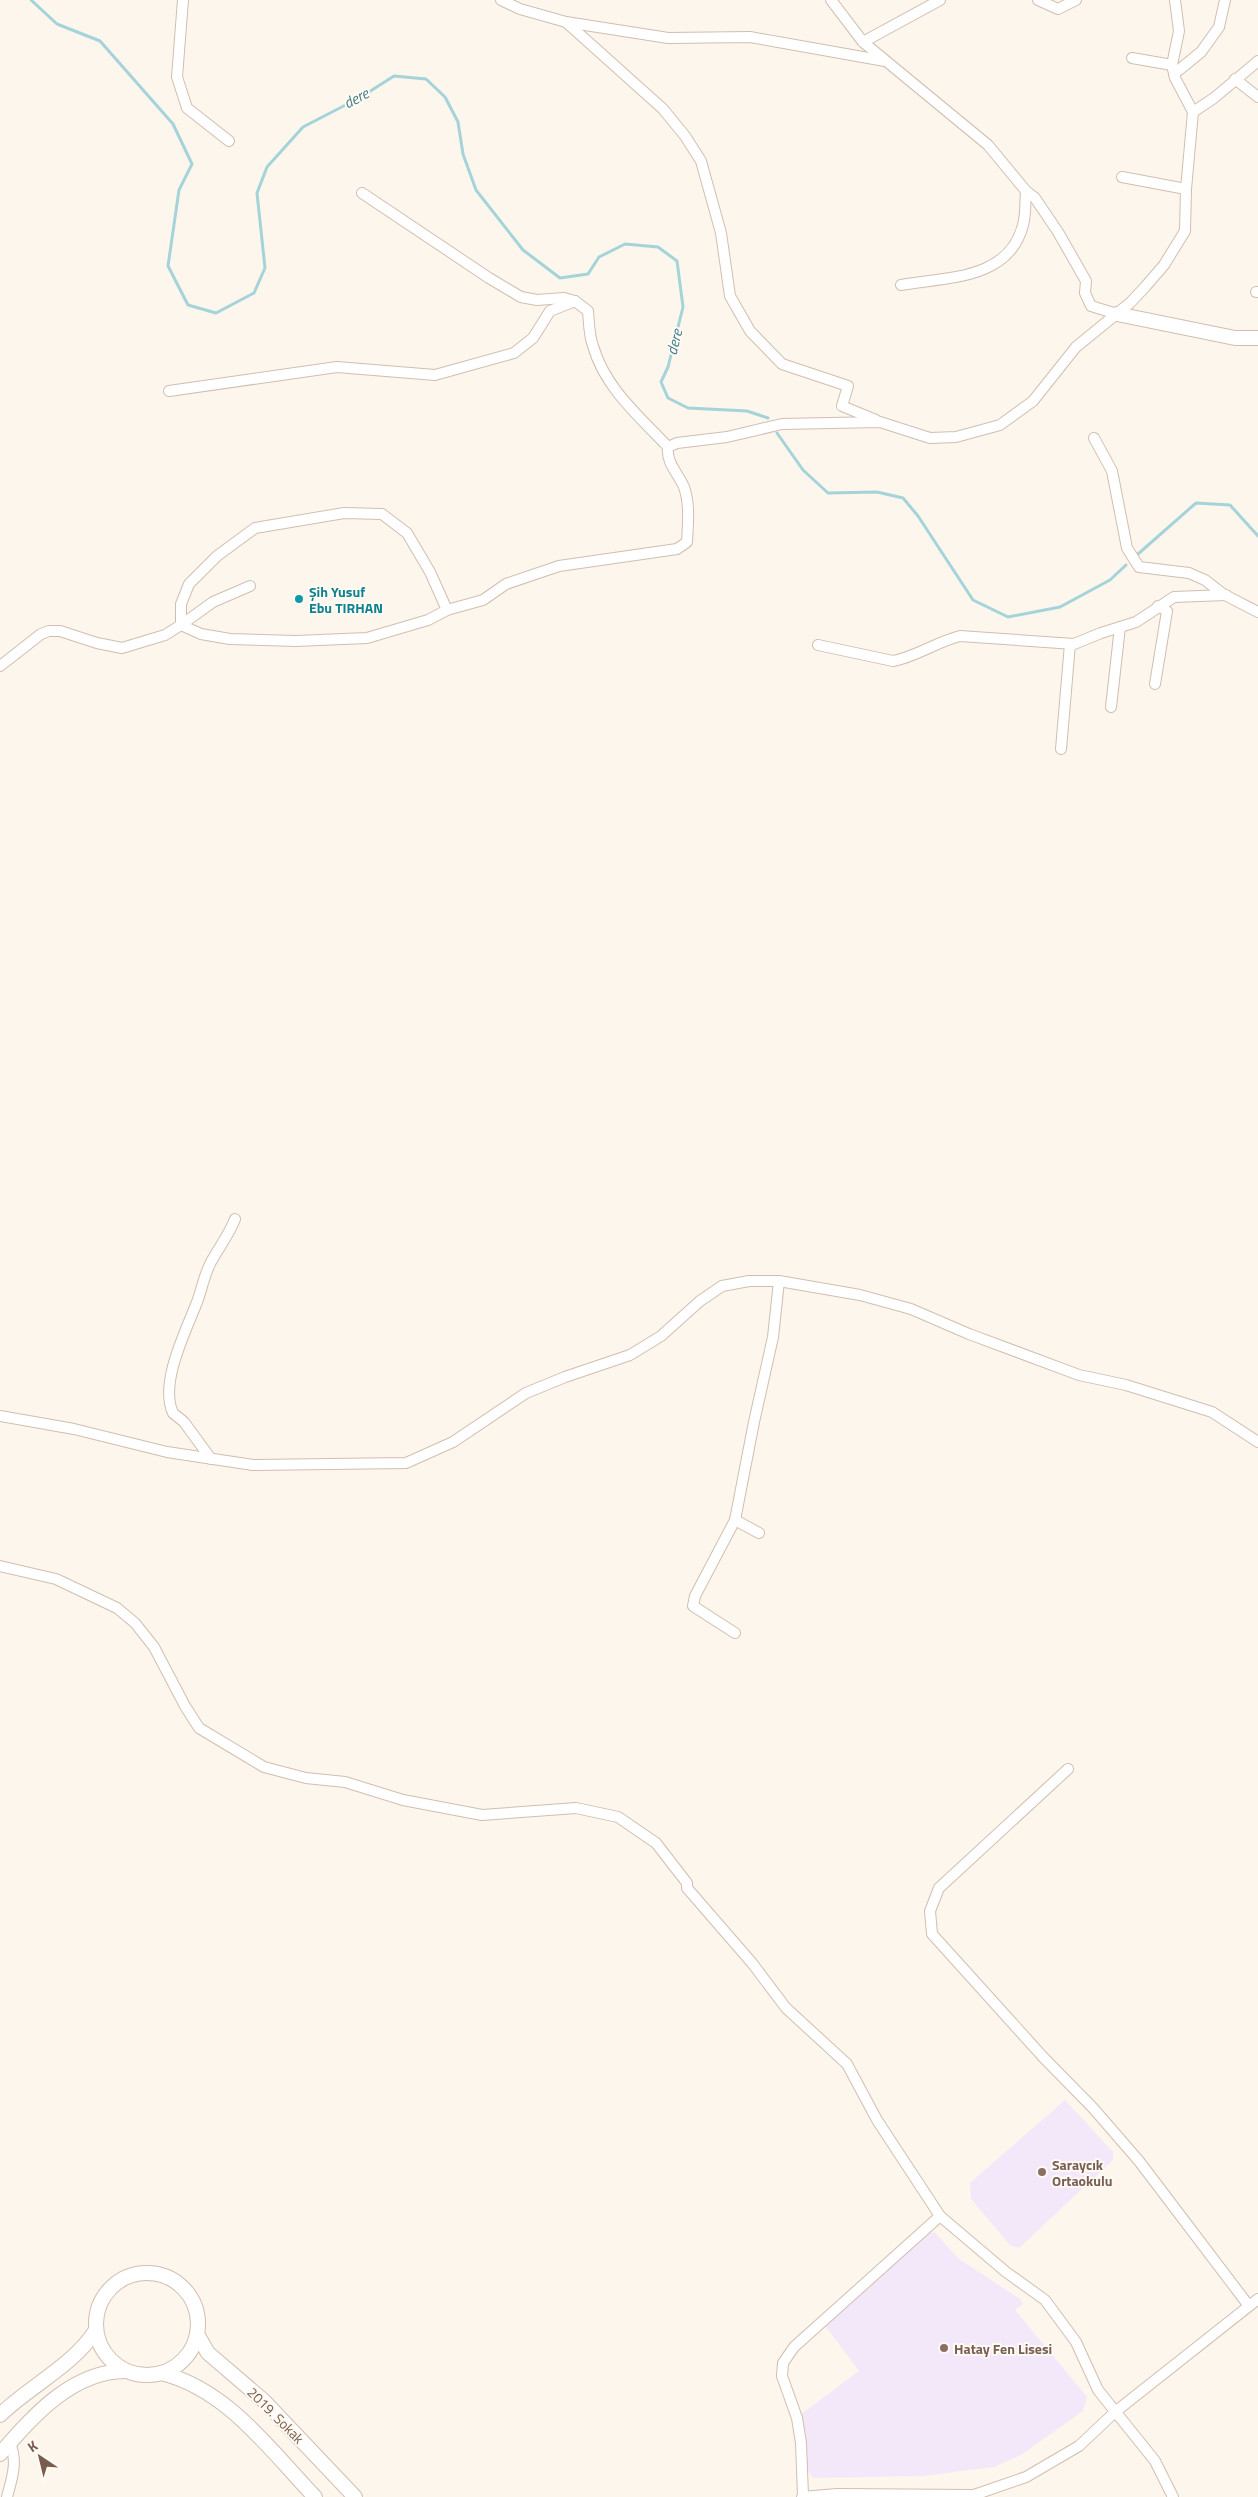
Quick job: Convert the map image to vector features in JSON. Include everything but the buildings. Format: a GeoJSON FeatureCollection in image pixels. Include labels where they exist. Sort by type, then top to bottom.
{"type":"FeatureCollection","features":[{"type":"Feature","properties":{"kind":"street"},"geometry":{"type":"LineString","coordinates":[[183,0],[177,77],[187,108],[229,141]]}},
{"type":"Feature","properties":{"kind":"street"},"geometry":{"type":"LineString","coordinates":[[501,0],[520,9],[566,22],[668,38],[750,38],[886,61]]}},
{"type":"Feature","properties":{"kind":"street"},"geometry":{"type":"LineString","coordinates":[[831,0],[863,42],[988,145],[1026,191],[1035,198],[1058,232],[1086,281],[1085,293],[1091,306],[1116,314],[1235,338],[1258,338]]}},
{"type":"Feature","properties":{"kind":"street"},"geometry":{"type":"LineString","coordinates":[[863,42],[940,0]]}},
{"type":"Feature","properties":{"kind":"street"},"geometry":{"type":"LineString","coordinates":[[1038,0],[1058,10],[1076,0]]}},
{"type":"Feature","properties":{"kind":"street"},"geometry":{"type":"LineString","coordinates":[[566,22],[663,109],[685,136],[701,161],[721,234],[730,296],[750,331],[782,364],[848,386],[842,406],[880,422],[930,438],[956,437],[1000,425],[1033,401],[1076,346],[1135,297],[1164,266],[1185,231],[1192,112],[1173,70],[1179,31],[1175,0]]}},
{"type":"Feature","properties":{"kind":"street"},"geometry":{"type":"LineString","coordinates":[[1132,58],[1173,70],[1201,52],[1219,27],[1226,0]]}},
{"type":"Feature","properties":{"kind":"street"},"geometry":{"type":"LineString","coordinates":[[1192,112],[1214,98],[1258,61]]}},
{"type":"Feature","properties":{"kind":"street"},"geometry":{"type":"LineString","coordinates":[[1235,79],[1258,97]]}},
{"type":"Feature","properties":{"kind":"street"},"geometry":{"type":"LineString","coordinates":[[1122,177],[1186,189]]}},
{"type":"Feature","properties":{"kind":"street"},"geometry":{"type":"LineString","coordinates":[[901,285],[985,270],[1002,261],[1010,253],[1023,226],[1026,191]]}},
{"type":"Feature","properties":{"kind":"street"},"geometry":{"type":"LineString","coordinates":[[362,194],[521,297],[537,300],[564,298],[575,301],[588,312],[592,345],[606,378],[622,399],[668,447]]}},
{"type":"Feature","properties":{"kind":"street"},"geometry":{"type":"LineString","coordinates":[[169,391],[336,367],[435,376],[514,353],[533,338],[550,311],[575,301]]}},
{"type":"Feature","properties":{"kind":"street"},"geometry":{"type":"LineString","coordinates":[[668,447],[677,443],[727,437],[782,424],[880,422]]}},
{"type":"Feature","properties":{"kind":"street"},"geometry":{"type":"LineString","coordinates":[[1094,438],[1112,471],[1127,548],[1139,566],[1155,570],[1189,573],[1205,580],[1226,595],[1258,612]]}},
{"type":"Feature","properties":{"kind":"street"},"geometry":{"type":"LineString","coordinates":[[181,625],[200,634],[230,639],[296,641],[367,638],[428,620],[447,610],[483,600],[506,584],[559,566],[677,550],[687,542],[688,507],[684,487],[667,455],[668,447]]}},
{"type":"Feature","properties":{"kind":"street"},"geometry":{"type":"LineString","coordinates":[[181,625],[181,604],[188,584],[217,556],[255,528],[344,513],[382,514],[407,533],[430,572],[447,610]]}},
{"type":"Feature","properties":{"kind":"street"},"geometry":{"type":"LineString","coordinates":[[0,666],[41,634],[49,631],[60,631],[96,643],[122,648],[165,635],[213,602],[250,586]]}},
{"type":"Feature","properties":{"kind":"street"},"geometry":{"type":"LineString","coordinates":[[818,645],[892,661],[905,659],[946,640],[960,636],[1070,644],[1136,622],[1174,597],[1186,595],[1226,595]]}},
{"type":"Feature","properties":{"kind":"street"},"geometry":{"type":"LineString","coordinates":[[1155,684],[1167,611],[1158,606]]}},
{"type":"Feature","properties":{"kind":"street"},"geometry":{"type":"LineString","coordinates":[[1111,707],[1120,627]]}},
{"type":"Feature","properties":{"kind":"street"},"geometry":{"type":"LineString","coordinates":[[1061,749],[1070,644]]}},
{"type":"Feature","properties":{"kind":"street"},"geometry":{"type":"LineString","coordinates":[[211,1459],[184,1422],[172,1413],[169,1395],[171,1379],[185,1328],[211,1261],[226,1238],[235,1218]]}},
{"type":"Feature","properties":{"kind":"street"},"geometry":{"type":"LineString","coordinates":[[0,1416],[74,1429],[167,1452],[253,1465],[406,1464],[454,1442],[526,1392],[565,1376],[630,1355],[661,1336],[700,1302],[722,1286],[749,1281],[778,1281],[860,1295],[911,1309],[969,1334],[1079,1375],[1126,1385],[1212,1412],[1258,1442]]}},
{"type":"Feature","properties":{"kind":"street"},"geometry":{"type":"LineString","coordinates":[[735,1633],[693,1606],[695,1596],[736,1520],[754,1422],[773,1337],[778,1281]]}},
{"type":"Feature","properties":{"kind":"street"},"geometry":{"type":"LineString","coordinates":[[736,1520],[759,1533]]}},
{"type":"Feature","properties":{"kind":"street"},"geometry":{"type":"LineString","coordinates":[[0,1566],[56,1579],[117,1608],[135,1623],[154,1647],[185,1706],[199,1728],[264,1767],[306,1778],[345,1782],[403,1800],[482,1816],[576,1808],[618,1817],[656,1842],[687,1883],[687,1888],[752,1963],[786,2008],[847,2064],[876,2120],[940,2216],[1006,2272],[1045,2300],[1076,2342],[1098,2390],[1155,2461],[1173,2497]]}},
{"type":"Feature","properties":{"kind":"street"},"geometry":{"type":"LineString","coordinates":[[1068,1769],[939,1888],[930,1911],[932,1934],[974,1983],[1122,2141],[1189,2224],[1249,2306]]}},
{"type":"Feature","properties":{"kind":"street"},"geometry":{"type":"LineString","coordinates":[[940,2216],[794,2347],[783,2363],[782,2376],[797,2418],[801,2443],[803,2497],[837,2494],[974,2496],[1026,2477],[1079,2446],[1115,2412],[1258,2299]]}},
{"type":"Feature","properties":{"kind":"street","name":"2019. Sokak"},"geometry":{"type":"LineString","coordinates":[[0,2454],[50,2403],[70,2388],[100,2374],[126,2371],[143,2375],[161,2373],[174,2368],[185,2359],[193,2347],[197,2334],[198,2316],[192,2300],[182,2286],[167,2277],[150,2273],[132,2275],[117,2283],[105,2296],[98,2312],[96,2330]]}},
{"type":"Feature","properties":{"kind":"street"},"geometry":{"type":"LineString","coordinates":[[96,2330],[101,2347],[112,2361],[126,2371]]}},
{"type":"Feature","properties":{"kind":"street"},"geometry":{"type":"LineString","coordinates":[[0,2415],[26,2392],[73,2358],[87,2344],[96,2330]]}},
{"type":"Feature","properties":{"kind":"street","name":"2019. Sokak"},"geometry":{"type":"LineString","coordinates":[[197,2334],[208,2353],[264,2401],[355,2497]]}},
{"type":"Feature","properties":{"kind":"street","name":"2019. Sokak"},"geometry":{"type":"LineString","coordinates":[[161,2373],[180,2378],[224,2404],[315,2497]]}},
{"type":"Feature","properties":{"kind":"street"},"geometry":{"type":"LineString","coordinates":[[7,2497],[15,2465],[10,2443]]}},
{"type":"Feature","properties":{"kind":"shaded area","name":"Saraycık Ortaokulu"},"geometry":{"type":"Polygon","coordinates":[[[1065,2100],[1113,2152],[1113,2160],[1019,2248],[1010,2245],[971,2199],[970,2183],[1065,2100]]]}},
{"type":"Feature","properties":{"kind":"shaded area","name":"Hatay Fen Lisesi"},"geometry":{"type":"Polygon","coordinates":[[[924,2232],[935,2233],[959,2259],[1020,2299],[1023,2304],[1015,2310],[1087,2397],[1083,2411],[1021,2455],[994,2467],[923,2476],[813,2478],[802,2462],[800,2415],[859,2371],[821,2320],[924,2232]]]}},
{"type":"Feature","properties":{"kind":"waterway","name":"dere"},"geometry":{"type":"LineString","coordinates":[[31,0],[57,24],[100,41],[173,124],[192,164],[179,190],[168,266],[188,305],[216,313],[254,293],[265,268],[257,193],[267,167],[303,127],[361,97],[394,76],[426,79],[445,97],[458,122],[463,154],[476,190],[523,250],[560,278],[588,274],[599,257],[625,244],[658,247],[677,261],[683,307],[668,367],[661,382],[668,398],[688,408],[747,411],[768,418]]}},
{"type":"Feature","properties":{"kind":"waterway"},"geometry":{"type":"LineString","coordinates":[[777,433],[803,470],[828,493],[877,492],[903,498],[918,516],[973,600],[1008,617],[1060,607],[1110,580],[1126,565]]}},
{"type":"Feature","properties":{"kind":"waterway"},"geometry":{"type":"LineString","coordinates":[[1138,554],[1196,503],[1230,505],[1258,536]]}},
{"type":"Feature","properties":{"kind":"place","name":"Şih Yusuf Ebu TIRHAN"},"geometry":{"type":"Point","coordinates":[299,599]}},
{"type":"Feature","properties":{"kind":"place","name":"Saraycık Ortaokulu"},"geometry":{"type":"Point","coordinates":[1042,2172]}},
{"type":"Feature","properties":{"kind":"place","name":"Hatay Fen Lisesi"},"geometry":{"type":"Point","coordinates":[944,2348]}}]}
